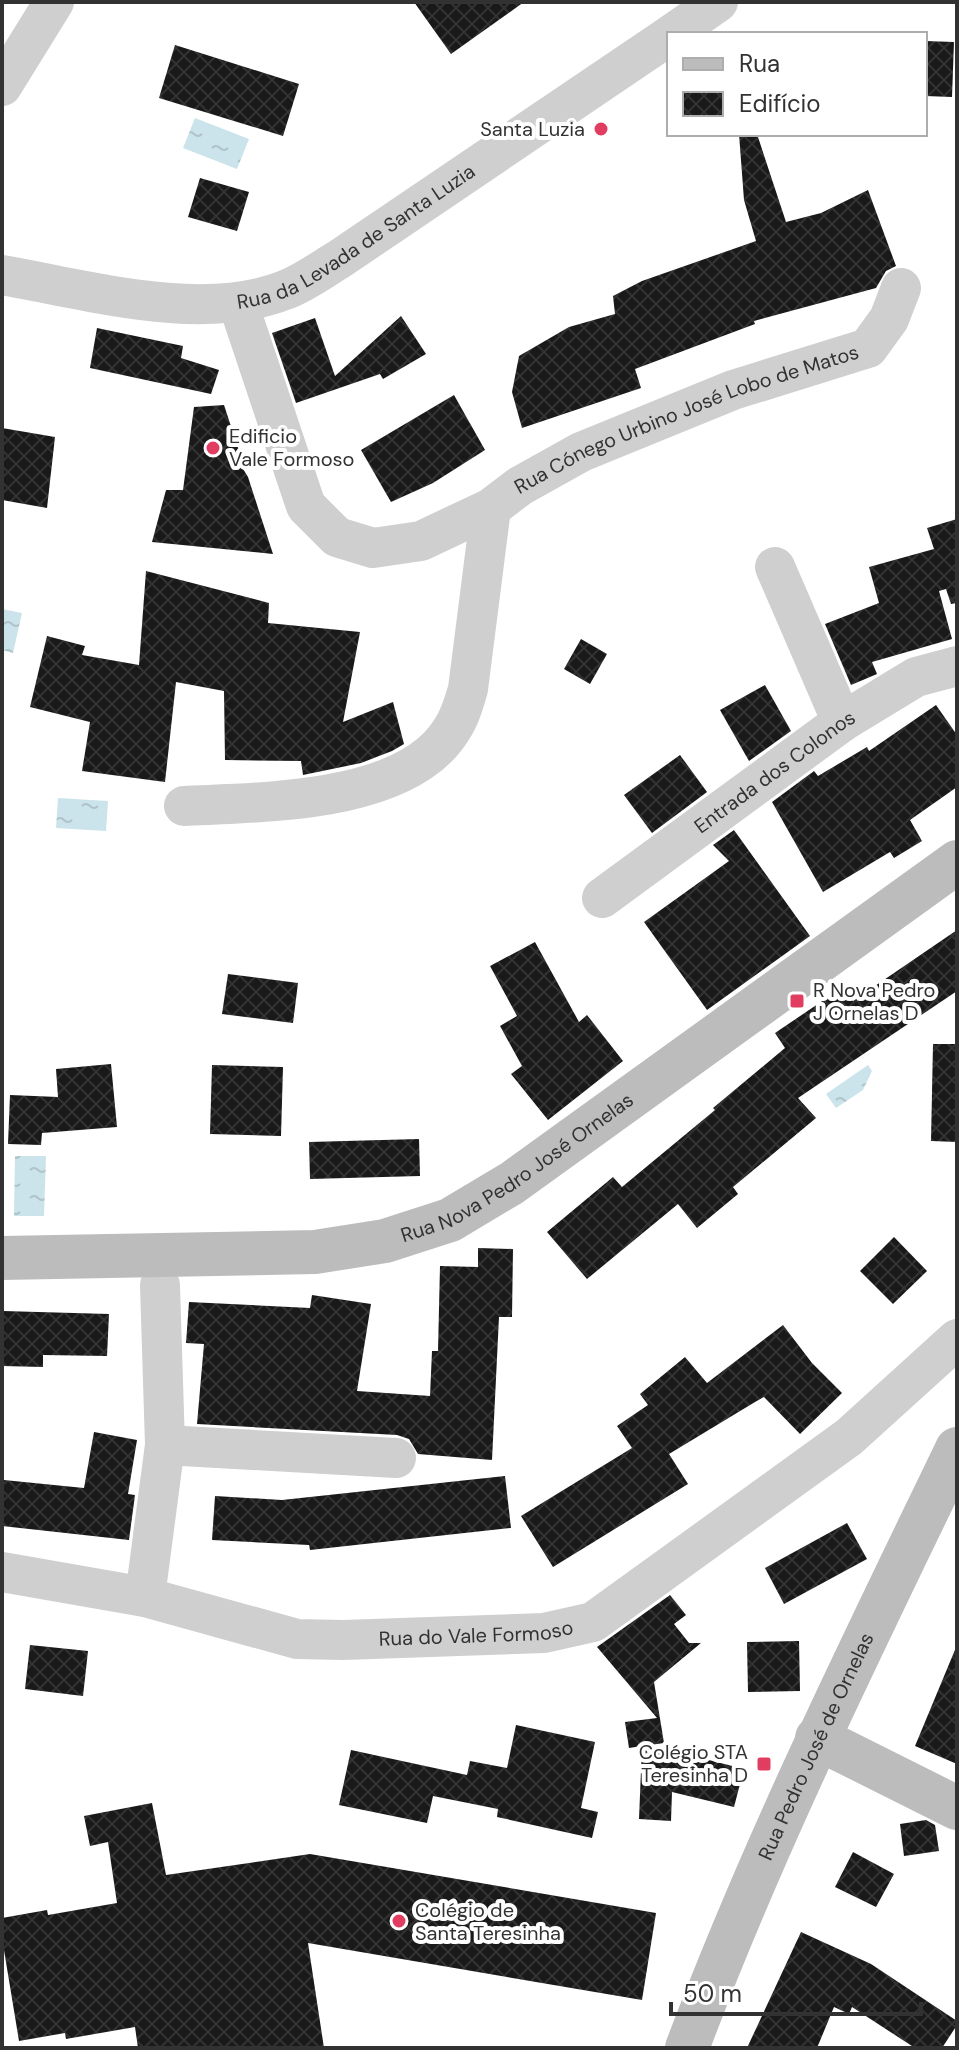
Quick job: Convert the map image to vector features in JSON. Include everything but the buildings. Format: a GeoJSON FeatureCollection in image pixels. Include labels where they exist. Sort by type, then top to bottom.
{"type":"FeatureCollection","features":[{"type":"Feature","properties":{"kind":"street"},"geometry":{"type":"LineString","coordinates":[[2,86],[54,2]]}},
{"type":"Feature","properties":{"kind":"street","name":"Rua da Levada de Santa Luzia"},"geometry":{"type":"LineString","coordinates":[[674,32],[718,2]]}},
{"type":"Feature","properties":{"kind":"street","name":"Rua da Levada de Santa Luzia"},"geometry":{"type":"LineString","coordinates":[[2,275],[156,301],[238,303],[286,290],[338,260],[667,37]]}},
{"type":"Feature","properties":{"kind":"street","name":"Rua Cónego Urbino José Lobo de Matos"},"geometry":{"type":"LineString","coordinates":[[238,303],[306,506],[337,537],[373,548],[421,541],[491,508],[520,486],[581,452],[733,390],[868,348],[889,319],[901,288]]}},
{"type":"Feature","properties":{"kind":"street"},"geometry":{"type":"LineString","coordinates":[[184,806],[300,800],[354,788],[404,771],[426,757],[451,732],[468,689],[491,508]]}},
{"type":"Feature","properties":{"kind":"street"},"geometry":{"type":"LineString","coordinates":[[775,567],[842,722]]}},
{"type":"Feature","properties":{"kind":"street","name":"Entrada dos Colonos"},"geometry":{"type":"LineString","coordinates":[[602,898],[842,722],[916,677],[957,666]]}},
{"type":"Feature","properties":{"kind":"street","name":"Rua Nova Pedro José Ornelas"},"geometry":{"type":"LineString","coordinates":[[2,1258],[315,1252],[385,1241],[450,1220],[512,1183],[957,862]]}},
{"type":"Feature","properties":{"kind":"street"},"geometry":{"type":"LineString","coordinates":[[145,1597],[165,1445],[160,1285]]}},
{"type":"Feature","properties":{"kind":"street","name":"Rua do Vale Formoso"},"geometry":{"type":"LineString","coordinates":[[2,1572],[145,1597],[297,1639],[544,1633],[593,1622],[849,1437],[957,1339]]}},
{"type":"Feature","properties":{"kind":"street"},"geometry":{"type":"LineString","coordinates":[[165,1445],[396,1458]]}},
{"type":"Feature","properties":{"kind":"street","name":"Rua Pedro José de Ornelas"},"geometry":{"type":"LineString","coordinates":[[687,2048],[711,1984],[817,1738],[957,1449]]}},
{"type":"Feature","properties":{"kind":"street"},"geometry":{"type":"LineString","coordinates":[[817,1738],[957,1808]]}},
{"type":"Feature","properties":{"kind":"water"},"geometry":{"type":"Polygon","coordinates":[[[195,118],[249,139],[237,169],[183,148],[195,118]]]}},
{"type":"Feature","properties":{"kind":"water"},"geometry":{"type":"Polygon","coordinates":[[[2,609],[22,613],[13,653],[2,650],[2,609]]]}},
{"type":"Feature","properties":{"kind":"water"},"geometry":{"type":"Polygon","coordinates":[[[58,798],[108,801],[106,831],[56,828],[58,798]]]}},
{"type":"Feature","properties":{"kind":"water"},"geometry":{"type":"Polygon","coordinates":[[[868,1065],[872,1071],[863,1090],[836,1108],[826,1094],[868,1065]]]}},
{"type":"Feature","properties":{"kind":"water"},"geometry":{"type":"Polygon","coordinates":[[[15,1156],[46,1156],[44,1216],[14,1216],[15,1156]]]}},
{"type":"Feature","properties":{"kind":"place","name":"Santa Luzia"},"geometry":{"type":"Point","coordinates":[601,129]}},
{"type":"Feature","properties":{"kind":"place","name":"Edificio Vale Formoso"},"geometry":{"type":"Point","coordinates":[213,448]}},
{"type":"Feature","properties":{"kind":"place","name":"R Nova Pedro J Ornelas D"},"geometry":{"type":"Point","coordinates":[797,1001]}},
{"type":"Feature","properties":{"kind":"place","name":"Colégio STA Teresinha D"},"geometry":{"type":"Point","coordinates":[764,1764]}},
{"type":"Feature","properties":{"kind":"place","name":"Colégio de Santa Teresinha"},"geometry":{"type":"Point","coordinates":[399,1921]}}]}
